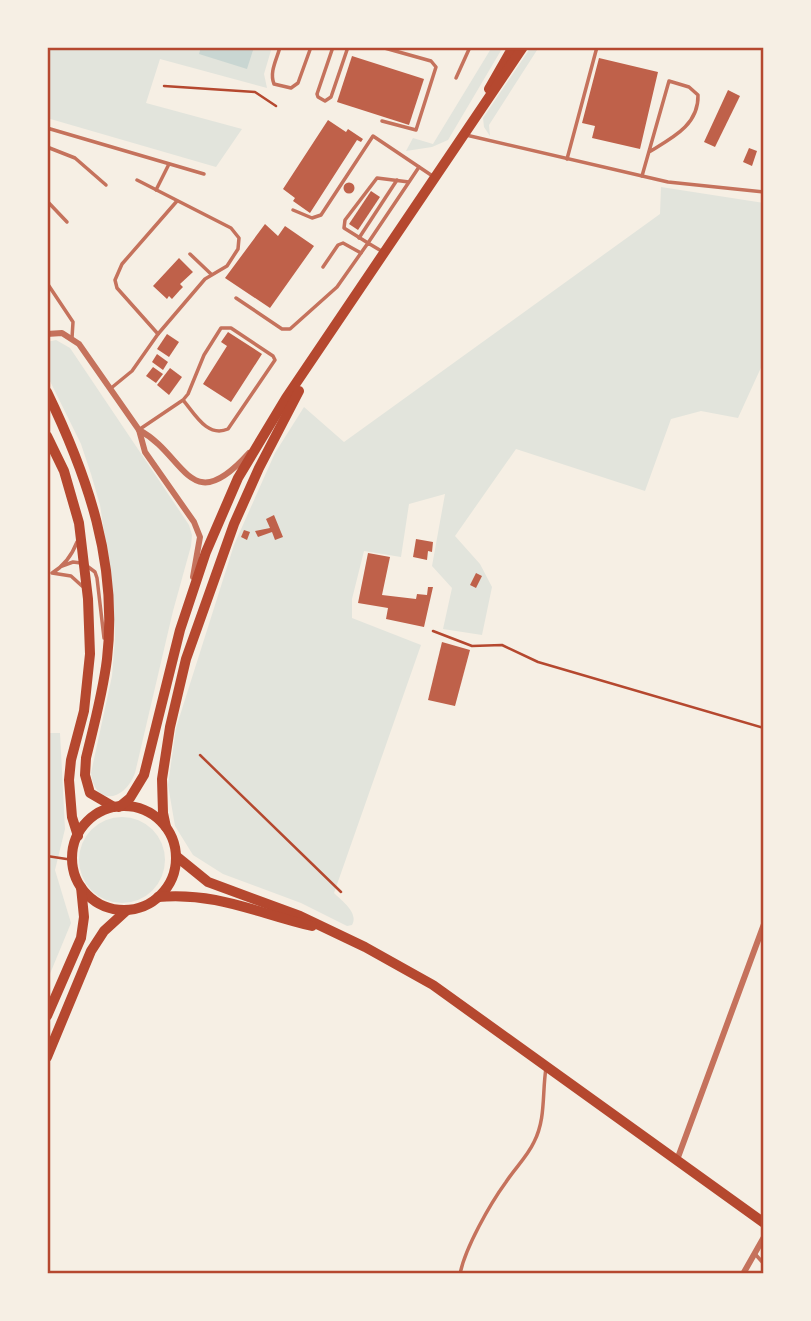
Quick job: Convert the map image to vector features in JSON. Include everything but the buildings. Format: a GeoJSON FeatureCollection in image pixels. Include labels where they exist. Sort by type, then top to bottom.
{"type":"FeatureCollection","features":[{"type":"Feature","properties":{"kind":"main road"},"geometry":{"type":"LineString","coordinates":[[464,135],[513,47]]}},
{"type":"Feature","properties":{"kind":"main road"},"geometry":{"type":"LineString","coordinates":[[49,1012],[81,938],[84,918],[81,886],[75,874],[73,860],[78,836],[86,823],[99,813],[117,807],[130,798],[144,775],[188,603],[221,516],[259,441],[286,398],[386,254],[523,47]]}},
{"type":"Feature","properties":{"kind":"main road"},"geometry":{"type":"LineString","coordinates":[[166,827],[162,779],[170,727],[186,659],[203,607],[234,524],[270,446],[292,402],[362,288]]}},
{"type":"Feature","properties":{"kind":"main road"},"geometry":{"type":"LineString","coordinates":[[47,392],[84,475],[99,527],[108,600],[107,658],[86,758],[85,775],[90,793],[117,807],[132,807],[145,811],[166,827],[172,836],[176,856],[174,872],[168,886],[144,906],[127,910],[114,909],[101,904],[81,886]]}},
{"type":"Feature","properties":{"kind":"main road"},"geometry":{"type":"LineString","coordinates":[[47,436],[64,471],[79,523],[88,599],[90,654],[85,700],[69,780],[72,817],[78,836]]}},
{"type":"Feature","properties":{"kind":"main road"},"geometry":{"type":"LineString","coordinates":[[176,856],[208,882],[300,915],[433,985],[764,1223]]}},
{"type":"Feature","properties":{"kind":"main road"},"geometry":{"type":"LineString","coordinates":[[158,897],[207,897],[331,931]]}},
{"type":"Feature","properties":{"kind":"main road"},"geometry":{"type":"LineString","coordinates":[[49,1053],[91,951],[103,931],[127,910]]}},
{"type":"Feature","properties":{"kind":"street"},"geometry":{"type":"LineString","coordinates":[[47,334],[62,333],[79,344],[139,430],[156,441],[188,477],[205,482],[218,481],[259,441]]}},
{"type":"Feature","properties":{"kind":"street"},"geometry":{"type":"LineString","coordinates":[[139,430],[140,442],[145,452],[198,530],[199,546],[188,603]]}},
{"type":"Feature","properties":{"kind":"street"},"geometry":{"type":"LineString","coordinates":[[677,1160],[764,924]]}},
{"type":"Feature","properties":{"kind":"street"},"geometry":{"type":"LineString","coordinates":[[743,1274],[764,1237]]}},
{"type":"Feature","properties":{"kind":"lane"},"geometry":{"type":"LineString","coordinates":[[280,47],[272,81],[290,88],[298,83],[311,47]]}},
{"type":"Feature","properties":{"kind":"lane"},"geometry":{"type":"LineString","coordinates":[[333,47],[317,94],[325,101],[331,97],[348,47]]}},
{"type":"Feature","properties":{"kind":"lane"},"geometry":{"type":"LineString","coordinates":[[381,47],[396,49],[431,61],[436,67],[416,130],[382,121]]}},
{"type":"Feature","properties":{"kind":"lane"},"geometry":{"type":"LineString","coordinates":[[456,78],[470,47]]}},
{"type":"Feature","properties":{"kind":"lane"},"geometry":{"type":"LineString","coordinates":[[567,159],[597,47]]}},
{"type":"Feature","properties":{"kind":"lane"},"geometry":{"type":"LineString","coordinates":[[642,176],[669,80],[689,87],[698,95],[698,108],[691,121],[677,134],[649,152]]}},
{"type":"Feature","properties":{"kind":"lane"},"geometry":{"type":"LineString","coordinates":[[47,128],[204,174]]}},
{"type":"Feature","properties":{"kind":"lane"},"geometry":{"type":"LineString","coordinates":[[464,135],[668,182],[764,192]]}},
{"type":"Feature","properties":{"kind":"lane"},"geometry":{"type":"LineString","coordinates":[[293,210],[312,218],[321,215],[373,136],[436,178]]}},
{"type":"Feature","properties":{"kind":"lane"},"geometry":{"type":"LineString","coordinates":[[47,147],[75,158],[106,185]]}},
{"type":"Feature","properties":{"kind":"lane"},"geometry":{"type":"LineString","coordinates":[[156,190],[169,163]]}},
{"type":"Feature","properties":{"kind":"lane"},"geometry":{"type":"LineString","coordinates":[[236,298],[282,329],[290,328],[337,286],[419,167]]}},
{"type":"Feature","properties":{"kind":"lane"},"geometry":{"type":"LineString","coordinates":[[386,254],[344,228],[377,178],[409,182]]}},
{"type":"Feature","properties":{"kind":"lane"},"geometry":{"type":"LineString","coordinates":[[110,389],[132,371],[158,334],[205,279],[227,266],[238,250],[239,238],[230,228],[137,180]]}},
{"type":"Feature","properties":{"kind":"lane"},"geometry":{"type":"LineString","coordinates":[[359,238],[375,208],[397,180]]}},
{"type":"Feature","properties":{"kind":"lane"},"geometry":{"type":"LineString","coordinates":[[47,201],[67,222]]}},
{"type":"Feature","properties":{"kind":"lane"},"geometry":{"type":"LineString","coordinates":[[158,334],[117,288],[115,280],[122,264],[177,201]]}},
{"type":"Feature","properties":{"kind":"lane"},"geometry":{"type":"LineString","coordinates":[[323,267],[343,243],[361,253]]}},
{"type":"Feature","properties":{"kind":"lane"},"geometry":{"type":"LineString","coordinates":[[190,254],[212,275]]}},
{"type":"Feature","properties":{"kind":"lane"},"geometry":{"type":"LineString","coordinates":[[47,283],[73,323],[72,338]]}},
{"type":"Feature","properties":{"kind":"lane"},"geometry":{"type":"LineString","coordinates":[[139,430],[188,394],[204,355],[221,328],[231,328],[275,359],[228,429],[213,431],[205,426],[183,400]]}},
{"type":"Feature","properties":{"kind":"lane"},"geometry":{"type":"LineString","coordinates":[[62,566],[75,547],[79,523]]}},
{"type":"Feature","properties":{"kind":"lane"},"geometry":{"type":"LineString","coordinates":[[49,574],[73,562],[85,565],[95,572],[107,658]]}},
{"type":"Feature","properties":{"kind":"lane"},"geometry":{"type":"LineString","coordinates":[[49,574],[64,574],[77,580],[88,599]]}},
{"type":"Feature","properties":{"kind":"lane"},"geometry":{"type":"LineString","coordinates":[[460,1274],[463,1258],[488,1210],[506,1180],[534,1144],[543,1118],[542,1091],[546,1066]]}},
{"type":"Feature","properties":{"kind":"lane"},"geometry":{"type":"LineString","coordinates":[[754,1254],[764,1264]]}},
{"type":"Feature","properties":{"kind":"path"},"geometry":{"type":"LineString","coordinates":[[164,86],[255,92],[276,106]]}},
{"type":"Feature","properties":{"kind":"path"},"geometry":{"type":"LineString","coordinates":[[433,631],[472,646],[502,645],[538,662],[764,728]]}},
{"type":"Feature","properties":{"kind":"path"},"geometry":{"type":"LineString","coordinates":[[200,755],[341,892]]}},
{"type":"Feature","properties":{"kind":"path"},"geometry":{"type":"LineString","coordinates":[[47,856],[73,860]]}},
{"type":"Feature","properties":{"kind":"shaded area"},"geometry":{"type":"Polygon","coordinates":[[[47,47],[272,47],[264,74],[267,88],[160,59],[146,103],[242,129],[216,167],[47,118],[47,47]]]}},
{"type":"Feature","properties":{"kind":"shaded area"},"geometry":{"type":"Polygon","coordinates":[[[201,47],[254,47],[247,69],[199,54],[201,47]]]}},
{"type":"Feature","properties":{"kind":"shaded area"},"geometry":{"type":"Polygon","coordinates":[[[492,47],[503,47],[448,140],[432,147],[406,151],[413,138],[433,144],[492,47]]]}},
{"type":"Feature","properties":{"kind":"shaded area"},"geometry":{"type":"Polygon","coordinates":[[[531,47],[539,47],[489,125],[490,136],[484,127],[483,118],[531,47]]]}},
{"type":"Feature","properties":{"kind":"shaded area"},"geometry":{"type":"Polygon","coordinates":[[[661,187],[764,203],[764,361],[738,418],[701,411],[671,419],[645,491],[516,449],[455,536],[480,564],[492,587],[482,635],[443,629],[452,588],[432,566],[445,494],[409,504],[401,557],[364,551],[352,599],[352,618],[421,645],[334,893],[351,912],[354,921],[352,925],[347,926],[301,903],[223,874],[193,855],[175,826],[168,785],[176,728],[234,545],[275,453],[304,407],[344,442],[660,214],[661,187]]]}},
{"type":"Feature","properties":{"kind":"shaded area"},"geometry":{"type":"Polygon","coordinates":[[[56,340],[70,348],[189,525],[192,535],[135,773],[124,790],[111,796],[98,791],[91,773],[112,676],[115,638],[112,584],[100,505],[91,474],[81,444],[47,375],[47,342],[56,340]]]}},
{"type":"Feature","properties":{"kind":"shaded area"},"geometry":{"type":"Polygon","coordinates":[[[47,733],[60,733],[65,829],[55,870],[71,923],[47,981],[47,733]]]}},
{"type":"Feature","properties":{"kind":"shaded area"},"geometry":{"type":"Polygon","coordinates":[[[122,817],[146,824],[158,836],[165,860],[158,884],[146,896],[122,903],[98,896],[86,884],[79,860],[86,836],[98,824],[122,817]]]}}]}
